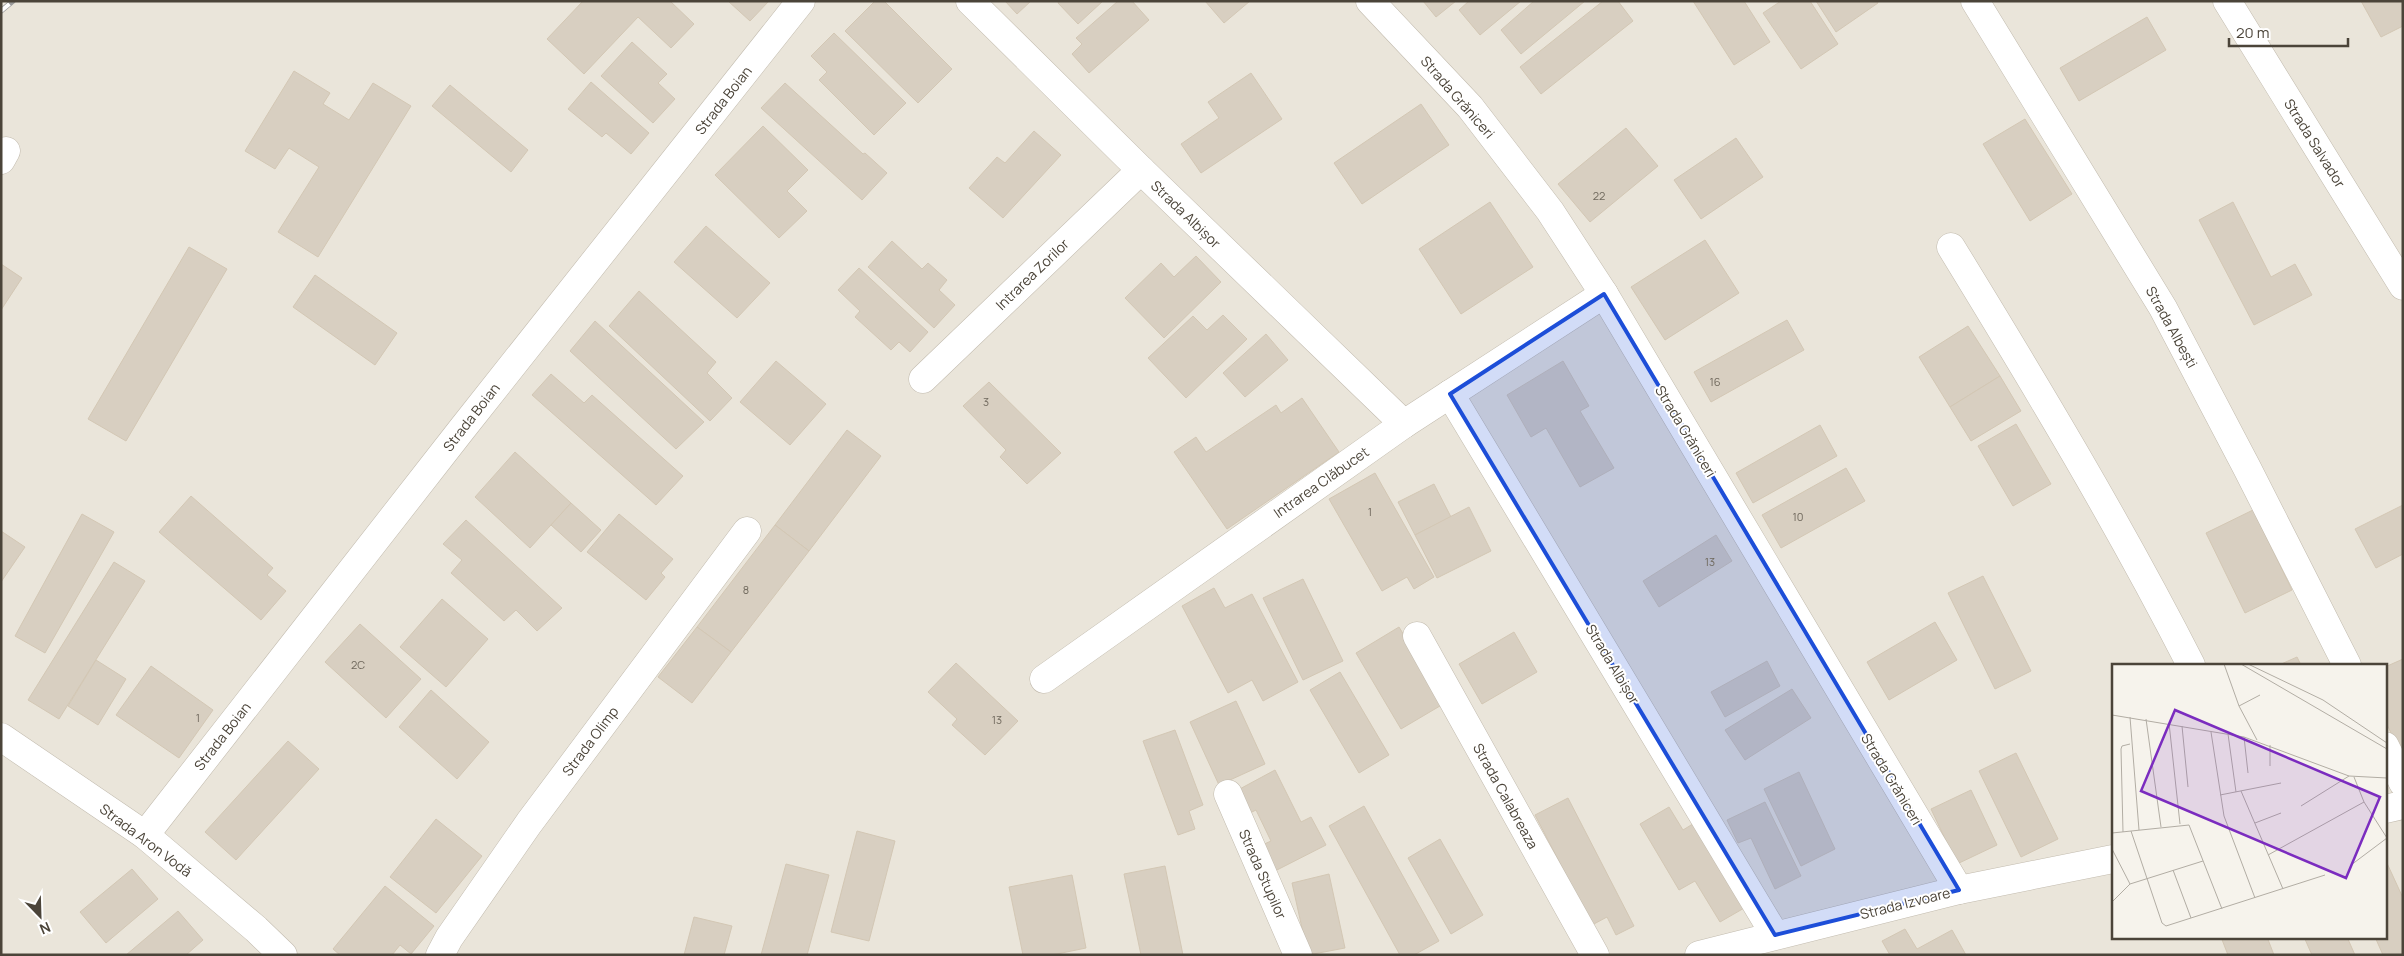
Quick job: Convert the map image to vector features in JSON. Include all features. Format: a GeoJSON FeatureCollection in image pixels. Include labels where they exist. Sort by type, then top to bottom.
{"type":"FeatureCollection","features":[{"type":"Feature","properties":{"kind":"street","name":"Strada Boian"},"geometry":{"type":"LineString","coordinates":[[145,835],[462,429],[801,1]]}},
{"type":"Feature","properties":{"kind":"street","name":"Strada Albișor"},"geometry":{"type":"LineString","coordinates":[[970,1],[1141,170],[1404,424]]}},
{"type":"Feature","properties":{"kind":"street","name":"Strada Grăniceri"},"geometry":{"type":"LineString","coordinates":[[1370,1],[1470,106],[1550,211],[1604,294],[1959,890]]}},
{"type":"Feature","properties":{"kind":"street","name":"Strada Albești"},"geometry":{"type":"LineString","coordinates":[[1975,1],[2162,308],[2256,486],[2346,664]]}},
{"type":"Feature","properties":{"kind":"street","name":"Strada Salvador"},"geometry":{"type":"LineString","coordinates":[[2226,1],[2403,286]]}},
{"type":"Feature","properties":{"kind":"street","name":"Intrarea Zorilor"},"geometry":{"type":"LineString","coordinates":[[923,379],[1141,170]]}},
{"type":"Feature","properties":{"kind":"street"},"geometry":{"type":"LineString","coordinates":[[1951,247],[2030,376],[2190,664]]}},
{"type":"Feature","properties":{"kind":"street","name":"Intrarea Clăbucet"},"geometry":{"type":"LineString","coordinates":[[1044,678],[1404,424],[1604,294]]}},
{"type":"Feature","properties":{"kind":"street","name":"Strada Albișor"},"geometry":{"type":"LineString","coordinates":[[1450,394],[1775,935]]}},
{"type":"Feature","properties":{"kind":"street","name":"Strada Olimp"},"geometry":{"type":"LineString","coordinates":[[440,955],[449,938],[529,824],[747,531]]}},
{"type":"Feature","properties":{"kind":"street","name":"Strada Calabreaza"},"geometry":{"type":"LineString","coordinates":[[1417,636],[1595,955]]}},
{"type":"Feature","properties":{"kind":"street","name":"Strada Aron Vodă"},"geometry":{"type":"LineString","coordinates":[[1,737],[145,835],[256,929],[283,955]]}},
{"type":"Feature","properties":{"kind":"street"},"geometry":{"type":"LineString","coordinates":[[2386,748],[2403,783]]}},
{"type":"Feature","properties":{"kind":"street","name":"Strada Stupilor"},"geometry":{"type":"LineString","coordinates":[[1228,794],[1298,955]]}},
{"type":"Feature","properties":{"kind":"street"},"geometry":{"type":"LineString","coordinates":[[2386,809],[2403,805]]}},
{"type":"Feature","properties":{"kind":"street","name":"Strada Izvoare"},"geometry":{"type":"LineString","coordinates":[[1699,955],[1959,890],[2112,859]]}},
{"type":"Feature","properties":{"kind":"highlighted area"},"geometry":{"type":"Polygon","coordinates":[[[1604,294],[1959,890],[1775,935],[1450,394],[1604,294]]]}},
{"type":"Feature","properties":{"kind":"shaded area"},"geometry":{"type":"Polygon","coordinates":[[[1,1],[2403,1],[2403,955],[1,955],[1,1]]]}},
{"type":"Feature","properties":{"kind":"building"},"geometry":{"type":"Polygon","coordinates":[[[583,1],[670,1],[694,24],[671,48],[638,17],[584,74],[547,39],[583,1]]]}},
{"type":"Feature","properties":{"kind":"building"},"geometry":{"type":"Polygon","coordinates":[[[728,1],[769,1],[750,21],[728,1]]]}},
{"type":"Feature","properties":{"kind":"building"},"geometry":{"type":"Polygon","coordinates":[[[875,1],[884,1],[952,69],[918,103],[845,31],[875,1]]]}},
{"type":"Feature","properties":{"kind":"building"},"geometry":{"type":"Polygon","coordinates":[[[1005,1],[1031,1],[1017,14],[1005,1]]]}},
{"type":"Feature","properties":{"kind":"building"},"geometry":{"type":"Polygon","coordinates":[[[1059,1],[1103,1],[1078,24],[1058,3],[1059,1]]]}},
{"type":"Feature","properties":{"kind":"building"},"geometry":{"type":"Polygon","coordinates":[[[1118,1],[1132,1],[1149,20],[1089,73],[1072,54],[1082,44],[1076,38],[1118,1]]]}},
{"type":"Feature","properties":{"kind":"building"},"geometry":{"type":"Polygon","coordinates":[[[1205,1],[1250,1],[1224,23],[1205,1]]]}},
{"type":"Feature","properties":{"kind":"building"},"geometry":{"type":"Polygon","coordinates":[[[1423,1],[1456,1],[1436,17],[1423,1]]]}},
{"type":"Feature","properties":{"kind":"building"},"geometry":{"type":"Polygon","coordinates":[[[1469,1],[1521,1],[1480,35],[1459,10],[1469,1]]]}},
{"type":"Feature","properties":{"kind":"building"},"geometry":{"type":"Polygon","coordinates":[[[1534,1],[1585,1],[1521,54],[1501,30],[1534,1]]]}},
{"type":"Feature","properties":{"kind":"building"},"geometry":{"type":"Polygon","coordinates":[[[1603,1],[1618,1],[1633,21],[1541,94],[1520,67],[1603,1]]]}},
{"type":"Feature","properties":{"kind":"building"},"geometry":{"type":"Polygon","coordinates":[[[1693,1],[1744,1],[1770,42],[1734,65],[1693,1]]]}},
{"type":"Feature","properties":{"kind":"building"},"geometry":{"type":"Polygon","coordinates":[[[1781,1],[1810,1],[1838,44],[1801,69],[1763,13],[1781,1]]]}},
{"type":"Feature","properties":{"kind":"building"},"geometry":{"type":"Polygon","coordinates":[[[1816,1],[1877,1],[1878,3],[1836,32],[1816,1]]]}},
{"type":"Feature","properties":{"kind":"building"},"geometry":{"type":"Polygon","coordinates":[[[2361,1],[2403,1],[2403,26],[2381,37],[2361,1]]]}},
{"type":"Feature","properties":{"kind":"building"},"geometry":{"type":"Polygon","coordinates":[[[2147,17],[2166,50],[2079,101],[2060,68],[2147,17]]]}},
{"type":"Feature","properties":{"kind":"building"},"geometry":{"type":"Polygon","coordinates":[[[834,33],[906,103],[874,135],[819,80],[827,72],[811,56],[834,33]]]}},
{"type":"Feature","properties":{"kind":"building"},"geometry":{"type":"Polygon","coordinates":[[[632,42],[667,74],[658,83],[675,99],[653,123],[601,76],[632,42]]]}},
{"type":"Feature","properties":{"kind":"building"},"geometry":{"type":"Polygon","coordinates":[[[294,71],[330,93],[323,104],[349,120],[373,83],[411,106],[318,257],[278,232],[319,167],[289,148],[275,169],[245,151],[294,71]]]}},
{"type":"Feature","properties":{"kind":"building"},"geometry":{"type":"Polygon","coordinates":[[[1251,73],[1282,119],[1201,173],[1181,144],[1219,118],[1208,102],[1251,73]]]}},
{"type":"Feature","properties":{"kind":"building"},"geometry":{"type":"Polygon","coordinates":[[[591,82],[649,133],[631,154],[606,133],[602,137],[568,109],[591,82]]]}},
{"type":"Feature","properties":{"kind":"building"},"geometry":{"type":"Polygon","coordinates":[[[785,83],[863,154],[865,153],[887,173],[862,200],[761,108],[785,83]]]}},
{"type":"Feature","properties":{"kind":"building"},"geometry":{"type":"Polygon","coordinates":[[[450,85],[528,150],[511,172],[432,106],[450,85]]]}},
{"type":"Feature","properties":{"kind":"building"},"geometry":{"type":"Polygon","coordinates":[[[1421,104],[1449,145],[1362,204],[1334,163],[1421,104]]]}},
{"type":"Feature","properties":{"kind":"building"},"geometry":{"type":"Polygon","coordinates":[[[2025,119],[2072,194],[2030,221],[1983,144],[2025,119]]]}},
{"type":"Feature","properties":{"kind":"building"},"geometry":{"type":"Polygon","coordinates":[[[763,126],[808,170],[787,191],[807,211],[779,238],[715,175],[763,126]]]}},
{"type":"Feature","properties":{"kind":"building"},"geometry":{"type":"Polygon","coordinates":[[[1626,128],[1658,166],[1590,222],[1558,184],[1626,128]]]}},
{"type":"Feature","properties":{"kind":"building"},"geometry":{"type":"Polygon","coordinates":[[[1034,131],[1061,155],[1003,218],[969,188],[997,157],[1005,163],[1034,131]]]}},
{"type":"Feature","properties":{"kind":"building"},"geometry":{"type":"Polygon","coordinates":[[[1736,138],[1763,177],[1701,219],[1674,180],[1736,138]]]}},
{"type":"Feature","properties":{"kind":"building"},"geometry":{"type":"Polygon","coordinates":[[[1490,202],[1533,267],[1461,314],[1419,249],[1490,202]]]}},
{"type":"Feature","properties":{"kind":"building"},"geometry":{"type":"Polygon","coordinates":[[[2233,202],[2271,277],[2295,264],[2312,295],[2254,325],[2199,220],[2233,202]]]}},
{"type":"Feature","properties":{"kind":"building"},"geometry":{"type":"Polygon","coordinates":[[[706,226],[770,283],[737,318],[674,262],[706,226]]]}},
{"type":"Feature","properties":{"kind":"building"},"geometry":{"type":"Polygon","coordinates":[[[1705,240],[1739,293],[1665,340],[1631,287],[1705,240]]]}},
{"type":"Feature","properties":{"kind":"building"},"geometry":{"type":"Polygon","coordinates":[[[892,241],[922,269],[928,263],[947,280],[939,290],[955,305],[934,328],[868,267],[892,241]]]}},
{"type":"Feature","properties":{"kind":"building"},"geometry":{"type":"Polygon","coordinates":[[[189,247],[227,269],[126,441],[88,419],[189,247]]]}},
{"type":"Feature","properties":{"kind":"building"},"geometry":{"type":"Polygon","coordinates":[[[1196,256],[1221,282],[1164,338],[1125,298],[1161,263],[1174,277],[1196,256]]]}},
{"type":"Feature","properties":{"kind":"building"},"geometry":{"type":"Polygon","coordinates":[[[1,264],[22,278],[1,310],[1,264]]]}},
{"type":"Feature","properties":{"kind":"building"},"geometry":{"type":"Polygon","coordinates":[[[859,268],[928,332],[910,352],[899,342],[891,350],[855,317],[860,311],[838,290],[859,268]]]}},
{"type":"Feature","properties":{"kind":"building"},"geometry":{"type":"Polygon","coordinates":[[[315,275],[397,333],[375,365],[293,307],[315,275]]]}},
{"type":"Feature","properties":{"kind":"building"},"geometry":{"type":"Polygon","coordinates":[[[639,291],[716,362],[707,373],[732,398],[710,421],[609,326],[639,291]]]}},
{"type":"Feature","properties":{"kind":"building"},"geometry":{"type":"Polygon","coordinates":[[[1223,315],[1247,339],[1186,398],[1148,358],[1193,316],[1207,330],[1223,315]]]}},
{"type":"Feature","properties":{"kind":"building"},"geometry":{"type":"Polygon","coordinates":[[[1787,320],[1804,350],[1711,402],[1694,372],[1787,320]]]}},
{"type":"Feature","properties":{"kind":"building"},"geometry":{"type":"Polygon","coordinates":[[[595,321],[704,422],[676,449],[570,351],[595,321]]]}},
{"type":"Feature","properties":{"kind":"building"},"geometry":{"type":"Polygon","coordinates":[[[1968,326],[2000,376],[1950,407],[1919,357],[1968,326]]]}},
{"type":"Feature","properties":{"kind":"building"},"geometry":{"type":"Polygon","coordinates":[[[1266,334],[1288,360],[1245,397],[1223,373],[1266,334]]]}},
{"type":"Feature","properties":{"kind":"building"},"geometry":{"type":"Polygon","coordinates":[[[776,361],[826,404],[790,445],[740,402],[776,361]]]}},
{"type":"Feature","properties":{"kind":"building"},"geometry":{"type":"Polygon","coordinates":[[[1563,361],[1589,406],[1580,411],[1614,468],[1580,487],[1546,428],[1531,437],[1507,395],[1563,361]]]}},
{"type":"Feature","properties":{"kind":"building"},"geometry":{"type":"Polygon","coordinates":[[[551,374],[584,403],[592,395],[683,476],[656,505],[532,395],[551,374]]]}},
{"type":"Feature","properties":{"kind":"building"},"geometry":{"type":"Polygon","coordinates":[[[2000,376],[2021,411],[1971,441],[1950,407],[2000,376]]]}},
{"type":"Feature","properties":{"kind":"building"},"geometry":{"type":"Polygon","coordinates":[[[989,382],[1061,453],[1027,484],[1000,457],[1006,450],[963,406],[989,382]]]}},
{"type":"Feature","properties":{"kind":"building"},"geometry":{"type":"Polygon","coordinates":[[[1302,398],[1339,452],[1227,529],[1174,452],[1196,437],[1206,452],[1276,405],[1281,413],[1302,398]]]}},
{"type":"Feature","properties":{"kind":"building"},"geometry":{"type":"Polygon","coordinates":[[[2016,424],[2051,484],[2013,506],[1978,446],[2016,424]]]}},
{"type":"Feature","properties":{"kind":"building"},"geometry":{"type":"Polygon","coordinates":[[[1820,425],[1837,456],[1753,503],[1736,473],[1820,425]]]}},
{"type":"Feature","properties":{"kind":"building"},"geometry":{"type":"Polygon","coordinates":[[[847,430],[881,456],[809,551],[775,525],[847,430]]]}},
{"type":"Feature","properties":{"kind":"building"},"geometry":{"type":"Polygon","coordinates":[[[515,452],[571,503],[530,548],[475,497],[515,452]]]}},
{"type":"Feature","properties":{"kind":"building"},"geometry":{"type":"Polygon","coordinates":[[[1846,468],[1865,501],[1781,548],[1762,515],[1846,468]]]}},
{"type":"Feature","properties":{"kind":"building"},"geometry":{"type":"Polygon","coordinates":[[[1375,473],[1434,577],[1414,589],[1407,577],[1382,591],[1329,499],[1375,473]]]}},
{"type":"Feature","properties":{"kind":"building"},"geometry":{"type":"Polygon","coordinates":[[[1434,484],[1451,517],[1415,535],[1398,502],[1434,484]]]}},
{"type":"Feature","properties":{"kind":"building"},"geometry":{"type":"Polygon","coordinates":[[[191,496],[273,568],[267,575],[286,591],[261,620],[159,532],[191,496]]]}},
{"type":"Feature","properties":{"kind":"building"},"geometry":{"type":"Polygon","coordinates":[[[571,503],[601,530],[581,552],[551,525],[571,503]]]}},
{"type":"Feature","properties":{"kind":"building"},"geometry":{"type":"Polygon","coordinates":[[[2403,505],[2403,554],[2376,568],[2355,529],[2403,505]]]}},
{"type":"Feature","properties":{"kind":"building"},"geometry":{"type":"Polygon","coordinates":[[[1469,507],[1491,551],[1437,578],[1415,535],[1469,507]]]}},
{"type":"Feature","properties":{"kind":"building"},"geometry":{"type":"Polygon","coordinates":[[[2253,510],[2292,590],[2245,613],[2206,533],[2253,510]]]}},
{"type":"Feature","properties":{"kind":"building"},"geometry":{"type":"Polygon","coordinates":[[[82,514],[114,532],[45,653],[15,636],[82,514]]]}},
{"type":"Feature","properties":{"kind":"building"},"geometry":{"type":"Polygon","coordinates":[[[619,514],[673,559],[661,573],[665,577],[646,600],[587,552],[619,514]]]}},
{"type":"Feature","properties":{"kind":"building"},"geometry":{"type":"Polygon","coordinates":[[[466,520],[562,608],[537,631],[516,610],[504,621],[451,573],[462,560],[443,544],[466,520]]]}},
{"type":"Feature","properties":{"kind":"building"},"geometry":{"type":"Polygon","coordinates":[[[775,525],[809,551],[731,652],[697,627],[775,525]]]}},
{"type":"Feature","properties":{"kind":"building"},"geometry":{"type":"Polygon","coordinates":[[[1,531],[25,547],[1,582],[1,531]]]}},
{"type":"Feature","properties":{"kind":"building"},"geometry":{"type":"Polygon","coordinates":[[[1716,535],[1732,561],[1659,607],[1643,581],[1716,535]]]}},
{"type":"Feature","properties":{"kind":"building"},"geometry":{"type":"Polygon","coordinates":[[[114,562],[145,581],[59,719],[28,700],[114,562]]]}},
{"type":"Feature","properties":{"kind":"building"},"geometry":{"type":"Polygon","coordinates":[[[1983,576],[2031,671],[1995,689],[1948,593],[1983,576]]]}},
{"type":"Feature","properties":{"kind":"building"},"geometry":{"type":"Polygon","coordinates":[[[1303,579],[1343,661],[1303,680],[1263,598],[1303,579]]]}},
{"type":"Feature","properties":{"kind":"building"},"geometry":{"type":"Polygon","coordinates":[[[1214,588],[1225,608],[1252,594],[1298,682],[1263,701],[1252,680],[1228,693],[1182,606],[1214,588]]]}},
{"type":"Feature","properties":{"kind":"building"},"geometry":{"type":"Polygon","coordinates":[[[442,599],[488,639],[446,687],[400,647],[442,599]]]}},
{"type":"Feature","properties":{"kind":"building"},"geometry":{"type":"Polygon","coordinates":[[[1935,622],[1957,660],[1889,700],[1867,662],[1935,622]]]}},
{"type":"Feature","properties":{"kind":"building"},"geometry":{"type":"Polygon","coordinates":[[[360,624],[421,679],[386,718],[325,662],[360,624]]]}},
{"type":"Feature","properties":{"kind":"building"},"geometry":{"type":"Polygon","coordinates":[[[697,627],[731,652],[692,703],[658,677],[697,627]]]}},
{"type":"Feature","properties":{"kind":"building"},"geometry":{"type":"Polygon","coordinates":[[[1399,627],[1445,703],[1401,729],[1356,653],[1399,627]]]}},
{"type":"Feature","properties":{"kind":"building"},"geometry":{"type":"Polygon","coordinates":[[[1514,632],[1537,672],[1482,704],[1459,664],[1514,632]]]}},
{"type":"Feature","properties":{"kind":"building"},"geometry":{"type":"Polygon","coordinates":[[[2297,657],[2300,664],[2281,664],[2297,657]]]}},
{"type":"Feature","properties":{"kind":"building"},"geometry":{"type":"Polygon","coordinates":[[[2403,659],[2403,759],[2386,722],[2386,667],[2403,659]]]}},
{"type":"Feature","properties":{"kind":"building"},"geometry":{"type":"Polygon","coordinates":[[[96,660],[126,679],[98,725],[68,706],[96,660]]]}},
{"type":"Feature","properties":{"kind":"building"},"geometry":{"type":"Polygon","coordinates":[[[1767,661],[1780,686],[1725,717],[1711,692],[1767,661]]]}},
{"type":"Feature","properties":{"kind":"building"},"geometry":{"type":"Polygon","coordinates":[[[956,663],[1018,721],[985,755],[952,725],[957,719],[928,692],[956,663]]]}},
{"type":"Feature","properties":{"kind":"building"},"geometry":{"type":"Polygon","coordinates":[[[151,666],[213,710],[179,758],[116,715],[151,666]]]}},
{"type":"Feature","properties":{"kind":"building"},"geometry":{"type":"Polygon","coordinates":[[[1340,672],[1389,755],[1359,773],[1310,690],[1340,672]]]}},
{"type":"Feature","properties":{"kind":"building"},"geometry":{"type":"Polygon","coordinates":[[[1792,689],[1811,718],[1745,760],[1725,730],[1792,689]]]}},
{"type":"Feature","properties":{"kind":"building"},"geometry":{"type":"Polygon","coordinates":[[[431,690],[489,742],[457,779],[399,727],[431,690]]]}},
{"type":"Feature","properties":{"kind":"building"},"geometry":{"type":"Polygon","coordinates":[[[1236,701],[1265,764],[1219,785],[1190,722],[1236,701]]]}},
{"type":"Feature","properties":{"kind":"building"},"geometry":{"type":"Polygon","coordinates":[[[1175,730],[1203,805],[1189,811],[1195,829],[1178,835],[1143,741],[1175,730]]]}},
{"type":"Feature","properties":{"kind":"building"},"geometry":{"type":"Polygon","coordinates":[[[288,741],[319,769],[236,860],[205,832],[288,741]]]}},
{"type":"Feature","properties":{"kind":"building"},"geometry":{"type":"Polygon","coordinates":[[[2016,753],[2058,839],[2021,857],[1979,771],[2016,753]]]}},
{"type":"Feature","properties":{"kind":"building"},"geometry":{"type":"Polygon","coordinates":[[[1275,770],[1301,822],[1311,817],[1326,845],[1273,872],[1260,846],[1271,841],[1256,810],[1248,814],[1236,791],[1275,770]]]}},
{"type":"Feature","properties":{"kind":"building"},"geometry":{"type":"Polygon","coordinates":[[[1799,772],[1835,849],[1801,866],[1764,789],[1799,772]]]}},
{"type":"Feature","properties":{"kind":"building"},"geometry":{"type":"Polygon","coordinates":[[[1971,790],[1997,845],[1957,864],[1931,809],[1971,790]]]}},
{"type":"Feature","properties":{"kind":"building"},"geometry":{"type":"Polygon","coordinates":[[[1568,798],[1634,926],[1616,935],[1607,917],[1592,925],[1535,815],[1568,798]]]}},
{"type":"Feature","properties":{"kind":"building"},"geometry":{"type":"Polygon","coordinates":[[[1765,802],[1801,876],[1775,889],[1751,838],[1738,843],[1727,820],[1765,802]]]}},
{"type":"Feature","properties":{"kind":"building"},"geometry":{"type":"Polygon","coordinates":[[[1364,806],[1439,941],[1414,955],[1400,955],[1329,826],[1364,806]]]}},
{"type":"Feature","properties":{"kind":"building"},"geometry":{"type":"Polygon","coordinates":[[[1669,807],[1683,830],[1696,822],[1746,907],[1720,922],[1695,881],[1679,890],[1640,824],[1669,807]]]}},
{"type":"Feature","properties":{"kind":"building"},"geometry":{"type":"Polygon","coordinates":[[[436,819],[482,856],[436,913],[390,877],[436,819]]]}},
{"type":"Feature","properties":{"kind":"building"},"geometry":{"type":"Polygon","coordinates":[[[857,831],[895,841],[869,941],[831,932],[857,831]]]}},
{"type":"Feature","properties":{"kind":"building"},"geometry":{"type":"Polygon","coordinates":[[[1440,839],[1483,915],[1451,934],[1408,858],[1440,839]]]}},
{"type":"Feature","properties":{"kind":"building"},"geometry":{"type":"Polygon","coordinates":[[[2386,861],[2403,898],[2403,955],[2383,955],[2375,938],[2386,938],[2386,861]]]}},
{"type":"Feature","properties":{"kind":"building"},"geometry":{"type":"Polygon","coordinates":[[[786,864],[829,875],[807,955],[761,955],[786,864]]]}},
{"type":"Feature","properties":{"kind":"building"},"geometry":{"type":"Polygon","coordinates":[[[1165,866],[1183,955],[1141,955],[1124,874],[1165,866]]]}},
{"type":"Feature","properties":{"kind":"building"},"geometry":{"type":"Polygon","coordinates":[[[132,869],[158,899],[106,943],[80,912],[132,869]]]}},
{"type":"Feature","properties":{"kind":"building"},"geometry":{"type":"Polygon","coordinates":[[[1329,874],[1345,948],[1308,955],[1292,883],[1329,874]]]}},
{"type":"Feature","properties":{"kind":"building"},"geometry":{"type":"Polygon","coordinates":[[[1072,875],[1086,948],[1052,955],[1023,955],[1009,887],[1072,875]]]}},
{"type":"Feature","properties":{"kind":"building"},"geometry":{"type":"Polygon","coordinates":[[[385,886],[434,926],[411,954],[400,945],[392,955],[340,955],[333,949],[385,886]]]}},
{"type":"Feature","properties":{"kind":"building"},"geometry":{"type":"Polygon","coordinates":[[[178,911],[203,940],[186,955],[126,955],[178,911]]]}},
{"type":"Feature","properties":{"kind":"building"},"geometry":{"type":"Polygon","coordinates":[[[694,917],[732,926],[724,955],[684,955],[694,917]]]}},
{"type":"Feature","properties":{"kind":"building"},"geometry":{"type":"Polygon","coordinates":[[[1905,929],[1917,949],[1952,930],[1966,955],[1890,955],[1882,941],[1905,929]]]}},
{"type":"Feature","properties":{"kind":"building"},"geometry":{"type":"Polygon","coordinates":[[[2221,938],[2267,938],[2274,955],[2228,955],[2221,938]]]}},
{"type":"Feature","properties":{"kind":"building"},"geometry":{"type":"Polygon","coordinates":[[[2304,938],[2347,938],[2355,955],[2312,955],[2304,938]]]}},
{"type":"Feature","properties":{"kind":"railway"},"geometry":{"type":"LineString","coordinates":[[1,11],[13,1]]}}]}
